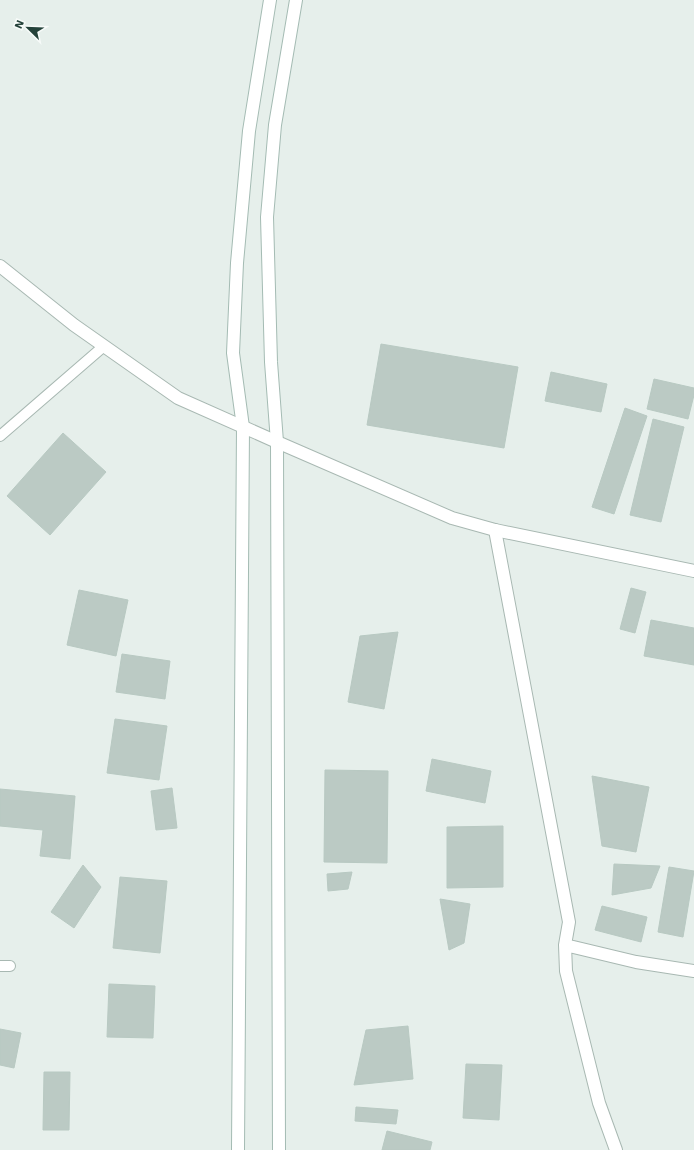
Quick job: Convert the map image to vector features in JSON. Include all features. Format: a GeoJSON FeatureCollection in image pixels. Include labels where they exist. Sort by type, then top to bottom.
{"type":"FeatureCollection","features":[{"type":"Feature","properties":{"kind":"main road"},"geometry":{"type":"LineString","coordinates":[[238,1150],[243,427],[233,353],[237,263],[249,131],[270,0]]}},
{"type":"Feature","properties":{"kind":"main road"},"geometry":{"type":"LineString","coordinates":[[279,1150],[277,442],[270,362],[267,217],[275,125],[296,0]]}},
{"type":"Feature","properties":{"kind":"main road"},"geometry":{"type":"LineString","coordinates":[[0,266],[74,325],[178,398],[277,442],[452,518],[495,530],[694,571]]}},
{"type":"Feature","properties":{"kind":"main road"},"geometry":{"type":"LineString","coordinates":[[495,530],[569,922],[565,945],[566,971],[599,1103],[616,1150]]}},
{"type":"Feature","properties":{"kind":"main road"},"geometry":{"type":"LineString","coordinates":[[565,945],[636,962],[694,971]]}},
{"type":"Feature","properties":{"kind":"lane"},"geometry":{"type":"LineString","coordinates":[[0,436],[104,346]]}},
{"type":"Feature","properties":{"kind":"building"},"geometry":{"type":"Polygon","coordinates":[[[381,344],[518,367],[504,448],[367,425],[381,344]]]}},
{"type":"Feature","properties":{"kind":"building"},"geometry":{"type":"Polygon","coordinates":[[[551,372],[607,384],[601,412],[545,401],[551,372]]]}},
{"type":"Feature","properties":{"kind":"building"},"geometry":{"type":"Polygon","coordinates":[[[654,379],[694,388],[694,395],[688,419],[647,409],[654,379]]]}},
{"type":"Feature","properties":{"kind":"building"},"geometry":{"type":"Polygon","coordinates":[[[625,408],[647,416],[614,514],[592,507],[625,408]]]}},
{"type":"Feature","properties":{"kind":"building"},"geometry":{"type":"Polygon","coordinates":[[[653,419],[684,427],[661,522],[630,515],[653,419]]]}},
{"type":"Feature","properties":{"kind":"building"},"geometry":{"type":"Polygon","coordinates":[[[63,433],[106,472],[50,535],[7,496],[63,433]]]}},
{"type":"Feature","properties":{"kind":"building"},"geometry":{"type":"Polygon","coordinates":[[[631,588],[646,592],[635,633],[620,629],[631,588]]]}},
{"type":"Feature","properties":{"kind":"building"},"geometry":{"type":"Polygon","coordinates":[[[79,590],[128,600],[116,656],[67,645],[79,590]]]}},
{"type":"Feature","properties":{"kind":"building"},"geometry":{"type":"Polygon","coordinates":[[[651,620],[694,628],[694,665],[644,656],[651,620]]]}},
{"type":"Feature","properties":{"kind":"building"},"geometry":{"type":"Polygon","coordinates":[[[398,632],[384,709],[348,702],[360,636],[398,632]]]}},
{"type":"Feature","properties":{"kind":"building"},"geometry":{"type":"Polygon","coordinates":[[[122,654],[170,661],[165,699],[116,692],[122,654]]]}},
{"type":"Feature","properties":{"kind":"building"},"geometry":{"type":"Polygon","coordinates":[[[115,719],[167,726],[159,780],[107,773],[115,719]]]}},
{"type":"Feature","properties":{"kind":"building"},"geometry":{"type":"Polygon","coordinates":[[[432,759],[491,771],[485,803],[426,791],[432,759]]]}},
{"type":"Feature","properties":{"kind":"building"},"geometry":{"type":"Polygon","coordinates":[[[325,770],[388,771],[387,863],[324,862],[325,770]]]}},
{"type":"Feature","properties":{"kind":"building"},"geometry":{"type":"Polygon","coordinates":[[[592,776],[649,787],[636,852],[602,846],[592,776]]]}},
{"type":"Feature","properties":{"kind":"building"},"geometry":{"type":"Polygon","coordinates":[[[172,788],[177,828],[156,830],[151,791],[172,788]]]}},
{"type":"Feature","properties":{"kind":"building"},"geometry":{"type":"Polygon","coordinates":[[[0,789],[75,796],[70,859],[40,856],[43,830],[0,826],[0,789]]]}},
{"type":"Feature","properties":{"kind":"building"},"geometry":{"type":"Polygon","coordinates":[[[503,826],[503,887],[447,888],[447,827],[503,826]]]}},
{"type":"Feature","properties":{"kind":"building"},"geometry":{"type":"Polygon","coordinates":[[[614,864],[660,866],[651,888],[612,895],[614,864]]]}},
{"type":"Feature","properties":{"kind":"building"},"geometry":{"type":"Polygon","coordinates":[[[83,865],[101,887],[74,928],[51,912],[83,865]]]}},
{"type":"Feature","properties":{"kind":"building"},"geometry":{"type":"Polygon","coordinates":[[[669,867],[694,871],[683,937],[658,932],[669,867]]]}},
{"type":"Feature","properties":{"kind":"building"},"geometry":{"type":"Polygon","coordinates":[[[352,872],[348,889],[328,891],[327,874],[352,872]]]}},
{"type":"Feature","properties":{"kind":"building"},"geometry":{"type":"Polygon","coordinates":[[[120,877],[167,881],[160,953],[113,948],[120,877]]]}},
{"type":"Feature","properties":{"kind":"building"},"geometry":{"type":"Polygon","coordinates":[[[440,899],[470,904],[464,943],[449,950],[440,899]]]}},
{"type":"Feature","properties":{"kind":"building"},"geometry":{"type":"Polygon","coordinates":[[[602,906],[647,917],[641,942],[595,930],[602,906]]]}},
{"type":"Feature","properties":{"kind":"building"},"geometry":{"type":"Polygon","coordinates":[[[109,984],[155,986],[153,1038],[107,1037],[109,984]]]}},
{"type":"Feature","properties":{"kind":"building"},"geometry":{"type":"Polygon","coordinates":[[[408,1026],[413,1079],[354,1085],[366,1030],[408,1026]]]}},
{"type":"Feature","properties":{"kind":"building"},"geometry":{"type":"Polygon","coordinates":[[[0,1029],[21,1033],[14,1068],[0,1065],[0,1029]]]}},
{"type":"Feature","properties":{"kind":"building"},"geometry":{"type":"Polygon","coordinates":[[[466,1064],[502,1065],[499,1120],[463,1118],[466,1064]]]}},
{"type":"Feature","properties":{"kind":"building"},"geometry":{"type":"Polygon","coordinates":[[[44,1072],[70,1072],[69,1130],[43,1130],[44,1072]]]}},
{"type":"Feature","properties":{"kind":"building"},"geometry":{"type":"Polygon","coordinates":[[[356,1107],[398,1110],[396,1124],[355,1121],[356,1107]]]}},
{"type":"Feature","properties":{"kind":"building"},"geometry":{"type":"Polygon","coordinates":[[[387,1131],[432,1142],[430,1150],[382,1150],[387,1131]]]}}]}
